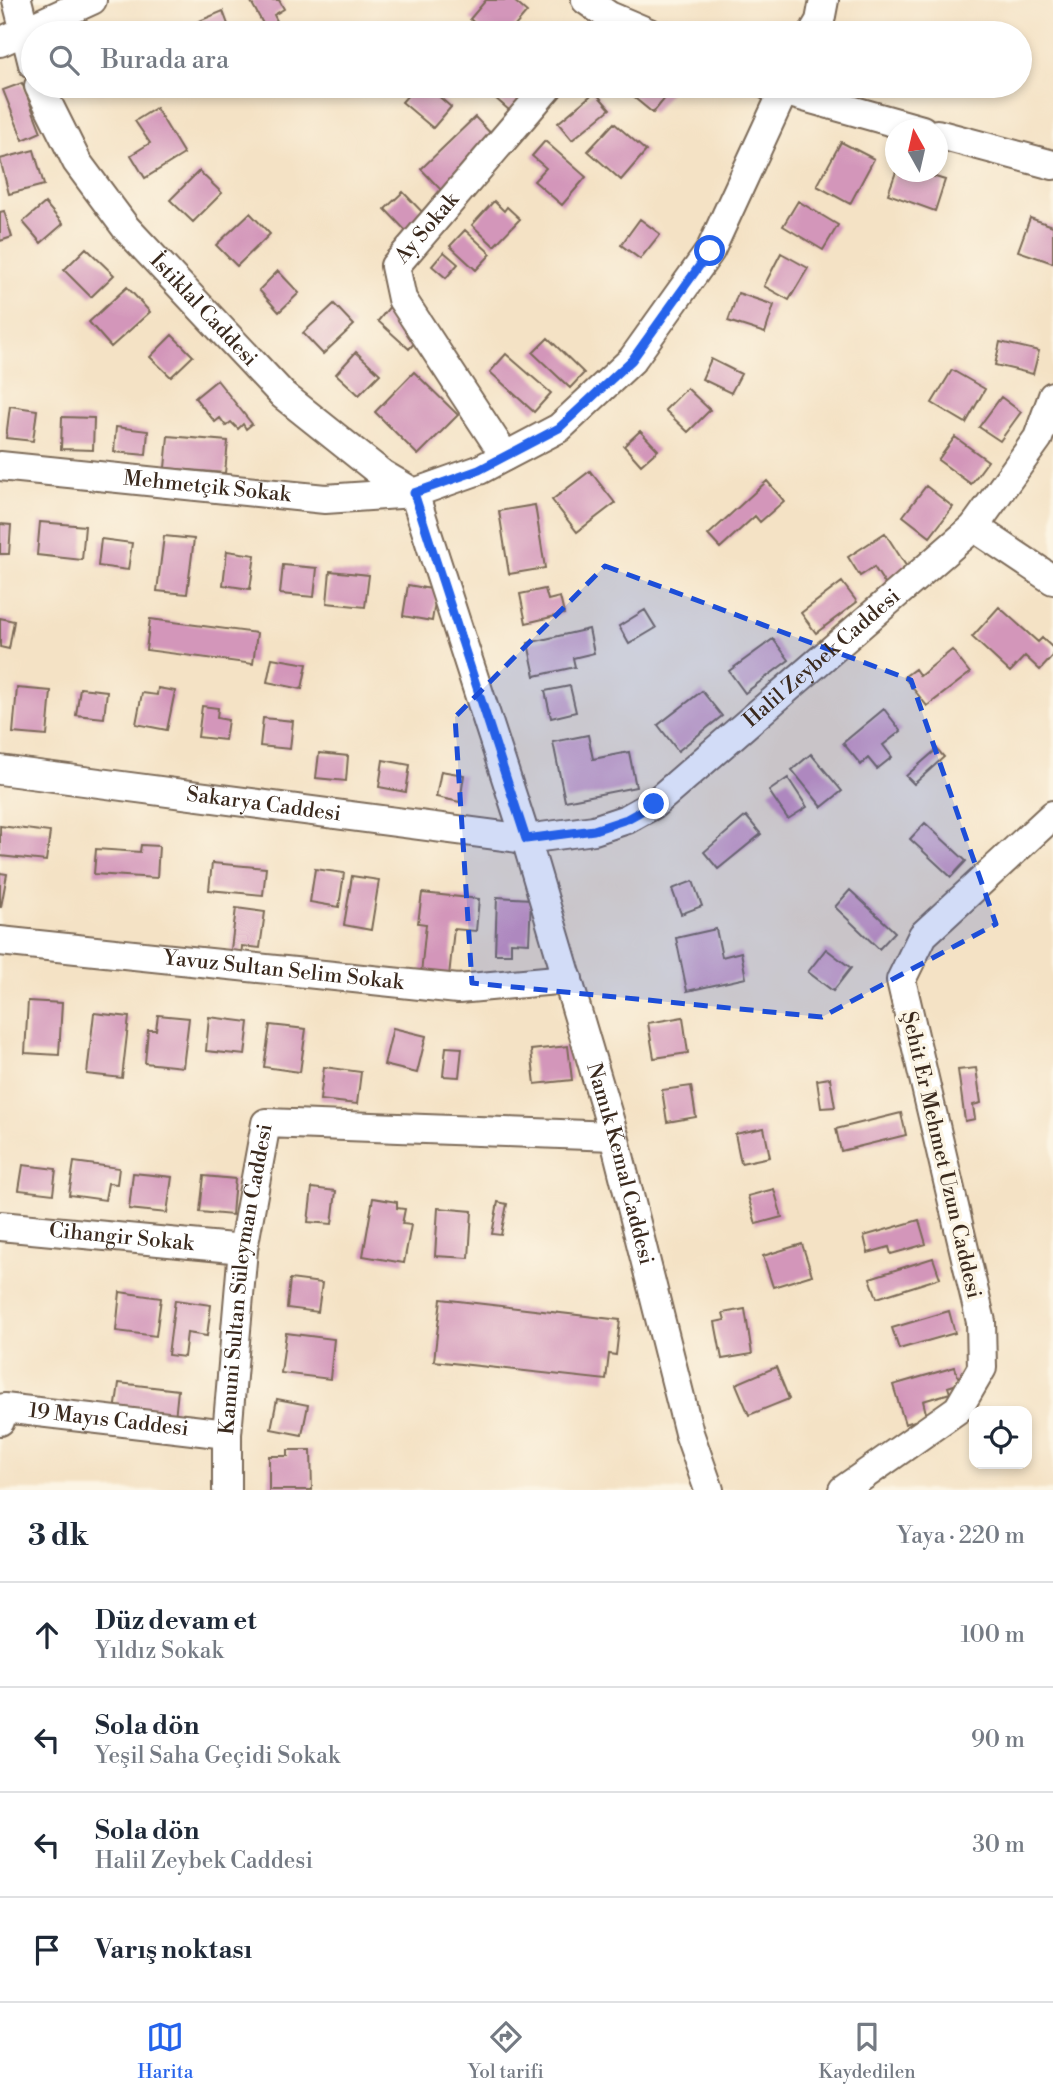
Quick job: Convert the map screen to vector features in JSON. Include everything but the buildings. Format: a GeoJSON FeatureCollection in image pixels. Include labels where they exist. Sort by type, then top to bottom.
{"type":"FeatureCollection","features":[{"type":"Feature","properties":{"kind":"street"},"geometry":{"type":"LineString","coordinates":[[12,36],[17,0]]}},
{"type":"Feature","properties":{"kind":"street"},"geometry":{"type":"LineString","coordinates":[[45,21],[92,0]]}},
{"type":"Feature","properties":{"kind":"street"},"geometry":{"type":"LineString","coordinates":[[820,21],[824,0]]}},
{"type":"Feature","properties":{"kind":"street","name":"İstiklal Caddesi"},"geometry":{"type":"LineString","coordinates":[[45,98],[76,162],[126,228],[283,395],[382,474],[414,493]]}},
{"type":"Feature","properties":{"kind":"street","name":"Ay Sokak"},"geometry":{"type":"LineString","coordinates":[[505,456],[402,299],[395,266],[539,98]]}},
{"type":"Feature","properties":{"kind":"street","name":"Mehmetçik Sokak"},"geometry":{"type":"LineString","coordinates":[[0,466],[325,499],[414,493],[479,470],[559,428],[632,360],[710,251],[775,98]]}},
{"type":"Feature","properties":{"kind":"street"},"geometry":{"type":"LineString","coordinates":[[813,98],[885,119]]}},
{"type":"Feature","properties":{"kind":"street"},"geometry":{"type":"LineString","coordinates":[[948,137],[1053,165]]}},
{"type":"Feature","properties":{"kind":"street","name":"Halil Zeybek Caddesi"},"geometry":{"type":"LineString","coordinates":[[526,839],[594,830],[627,819],[654,804],[974,527],[1038,438],[1053,396]]}},
{"type":"Feature","properties":{"kind":"street","name":"Namık Kemal Caddesi"},"geometry":{"type":"LineString","coordinates":[[414,493],[526,839],[568,979],[614,1136],[689,1433],[709,1490]]}},
{"type":"Feature","properties":{"kind":"street"},"geometry":{"type":"LineString","coordinates":[[974,527],[1053,580]]}},
{"type":"Feature","properties":{"kind":"street","name":"Sakarya Caddesi"},"geometry":{"type":"LineString","coordinates":[[0,770],[526,839]]}},
{"type":"Feature","properties":{"kind":"street","name":"Şehit Er Mehmet Uzun Caddesi"},"geometry":{"type":"LineString","coordinates":[[843,1490],[958,1409],[982,1368],[981,1322],[901,980],[923,935],[1053,815]]}},
{"type":"Feature","properties":{"kind":"street","name":"Yavuz Sultan Selim Sokak"},"geometry":{"type":"LineString","coordinates":[[0,941],[458,989],[568,979]]}},
{"type":"Feature","properties":{"kind":"street","name":"Kanuni Sultan Süleyman Caddesi"},"geometry":{"type":"LineString","coordinates":[[228,1490],[227,1434],[243,1249],[266,1123],[614,1136]]}},
{"type":"Feature","properties":{"kind":"street","name":"Cihangir Sokak"},"geometry":{"type":"LineString","coordinates":[[0,1226],[243,1249]]}},
{"type":"Feature","properties":{"kind":"street","name":"19 Mayıs Caddesi"},"geometry":{"type":"LineString","coordinates":[[0,1421],[4,1408],[227,1434]]}},
{"type":"Feature","properties":{"kind":"highlighted area"},"geometry":{"type":"Polygon","coordinates":[[[605,566],[911,680],[996,924],[822,1017],[472,983],[455,717],[605,566]]]}},
{"type":"Feature","properties":{"kind":"route"},"geometry":{"type":"LineString","coordinates":[[654,804],[627,819],[594,830],[526,839],[414,493],[479,470],[559,428],[632,360],[710,251]]}}]}
